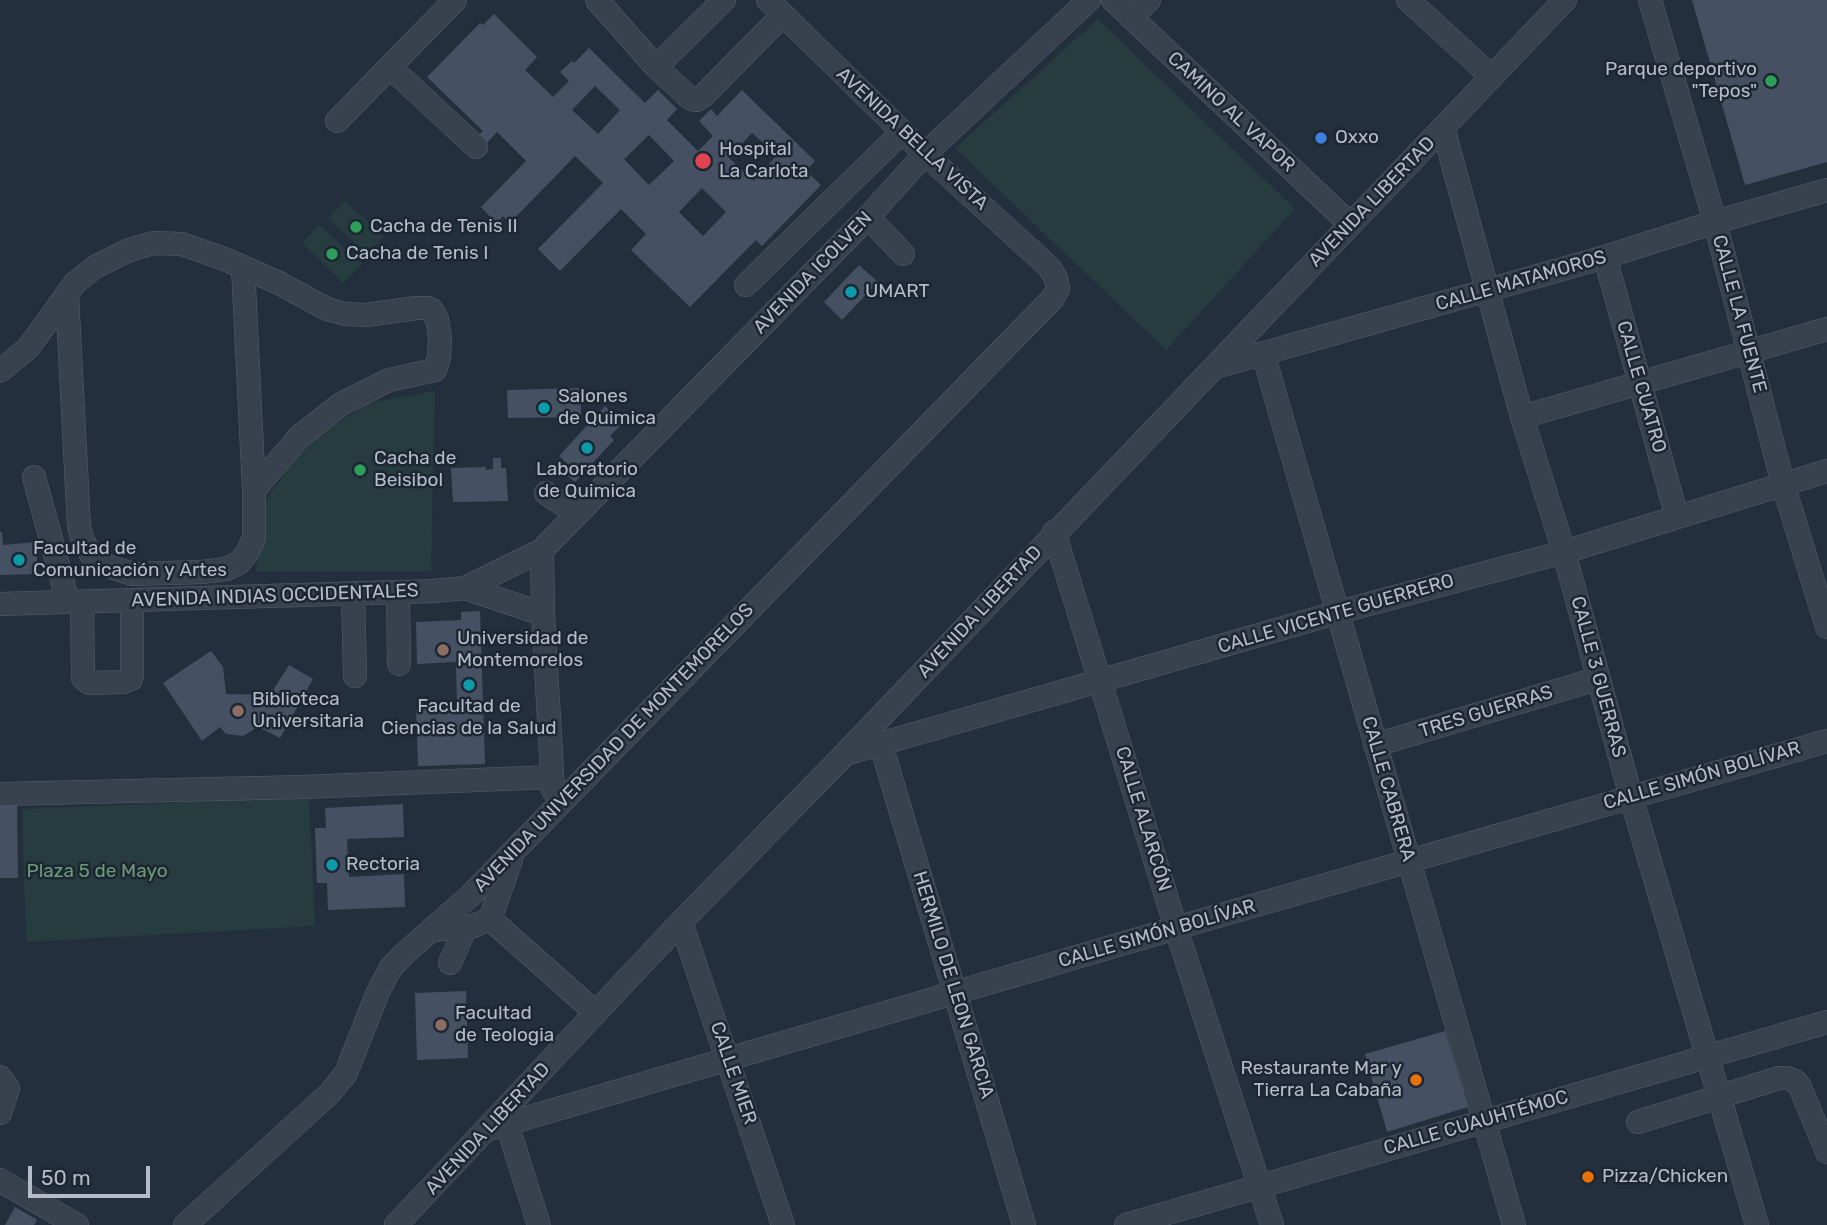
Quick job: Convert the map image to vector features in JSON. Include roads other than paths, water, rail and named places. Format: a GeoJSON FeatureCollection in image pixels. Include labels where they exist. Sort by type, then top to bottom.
{"type":"FeatureCollection","features":[{"type":"Feature","properties":{"kind":"street"},"geometry":{"type":"LineString","coordinates":[[597,0],[656,67],[691,99],[699,99],[775,8]]}},
{"type":"Feature","properties":{"kind":"street","name":"AVENIDA ICOLVEN"},"geometry":{"type":"LineString","coordinates":[[542,550],[868,218],[925,154],[1089,0]]}},
{"type":"Feature","properties":{"kind":"street","name":"CAMINO AL VAPOR"},"geometry":{"type":"LineString","coordinates":[[1113,0],[1350,224]]}},
{"type":"Feature","properties":{"kind":"street"},"geometry":{"type":"LineString","coordinates":[[1131,18],[1149,0]]}},
{"type":"Feature","properties":{"kind":"street"},"geometry":{"type":"LineString","coordinates":[[1408,0],[1492,76]]}},
{"type":"Feature","properties":{"kind":"street","name":"AVENIDA LIBERTAD"},"geometry":{"type":"LineString","coordinates":[[396,1225],[498,1127],[596,1013],[681,922],[845,754],[1054,532],[1565,0]]}},
{"type":"Feature","properties":{"kind":"street","name":"CALLE LA FUENTE"},"geometry":{"type":"LineString","coordinates":[[1650,0],[1715,222],[1783,484],[1827,627]]}},
{"type":"Feature","properties":{"kind":"street"},"geometry":{"type":"LineString","coordinates":[[337,121],[447,3]]}},
{"type":"Feature","properties":{"kind":"street"},"geometry":{"type":"LineString","coordinates":[[656,67],[709,5]]}},
{"type":"Feature","properties":{"kind":"street","name":"AVENIDA BELLA VISTA"},"geometry":{"type":"LineString","coordinates":[[775,8],[925,154],[1049,267],[1056,278]]}},
{"type":"Feature","properties":{"kind":"street"},"geometry":{"type":"LineString","coordinates":[[390,67],[476,147]]}},
{"type":"Feature","properties":{"kind":"street","name":"CALLE 3 GUERRAS"},"geometry":{"type":"LineString","coordinates":[[1443,128],[1522,417],[1564,552],[1597,679],[1757,1225]]}},
{"type":"Feature","properties":{"kind":"street"},"geometry":{"type":"LineString","coordinates":[[746,285],[902,132]]}},
{"type":"Feature","properties":{"kind":"street","name":"CALLE MATAMOROS"},"geometry":{"type":"LineString","coordinates":[[1213,368],[1489,291],[1827,191]]}},
{"type":"Feature","properties":{"kind":"street"},"geometry":{"type":"LineString","coordinates":[[868,218],[903,254]]}},
{"type":"Feature","properties":{"kind":"street"},"geometry":{"type":"LineString","coordinates":[[0,371],[28,348],[75,283],[95,267],[127,251],[153,243],[182,244],[243,267],[327,309],[345,314],[366,315],[416,307],[432,310],[437,319],[440,338],[435,370],[389,380],[341,404],[299,437],[254,490]]}},
{"type":"Feature","properties":{"kind":"street","name":"CALLE CUATRO"},"geometry":{"type":"LineString","coordinates":[[1605,257],[1678,517]]}},
{"type":"Feature","properties":{"kind":"street"},"geometry":{"type":"LineString","coordinates":[[67,295],[79,527],[83,541],[91,554],[119,572],[133,574],[226,569],[239,563],[254,538],[243,267]]}},
{"type":"Feature","properties":{"kind":"street","name":"AVENIDA UNIVERSIDAD DE MONTEMORELOS"},"geometry":{"type":"LineString","coordinates":[[185,1225],[240,1177],[338,1083],[355,1054],[390,969],[467,898],[554,811],[1053,298],[1058,289],[1056,278]]}},
{"type":"Feature","properties":{"kind":"street"},"geometry":{"type":"LineString","coordinates":[[1522,417],[1827,329]]}},
{"type":"Feature","properties":{"kind":"street","name":"CALLE CABRERA"},"geometry":{"type":"LineString","coordinates":[[1263,353],[1514,1225]]}},
{"type":"Feature","properties":{"kind":"street","name":"CALLE VICENTE GUERRERO"},"geometry":{"type":"LineString","coordinates":[[845,754],[1339,612],[1564,552],[1827,471]]}},
{"type":"Feature","properties":{"kind":"street"},"geometry":{"type":"LineString","coordinates":[[34,477],[75,602],[83,678],[89,683],[124,682],[131,679],[132,601]]}},
{"type":"Feature","properties":{"kind":"street"},"geometry":{"type":"LineString","coordinates":[[546,493],[577,514]]}},
{"type":"Feature","properties":{"kind":"street","name":"CALLE ALARCÓN"},"geometry":{"type":"LineString","coordinates":[[1054,532],[1176,928],[1272,1225]]}},
{"type":"Feature","properties":{"kind":"street"},"geometry":{"type":"LineString","coordinates":[[542,550],[554,811]]}},
{"type":"Feature","properties":{"kind":"street","name":"AVENIDA INDIAS OCCIDENTALES"},"geometry":{"type":"LineString","coordinates":[[0,604],[465,588],[542,550]]}},
{"type":"Feature","properties":{"kind":"street"},"geometry":{"type":"LineString","coordinates":[[465,588],[543,614]]}},
{"type":"Feature","properties":{"kind":"street"},"geometry":{"type":"LineString","coordinates":[[398,592],[399,664]]}},
{"type":"Feature","properties":{"kind":"street"},"geometry":{"type":"LineString","coordinates":[[353,593],[355,677]]}},
{"type":"Feature","properties":{"kind":"street","name":"TRES GUERRAS"},"geometry":{"type":"LineString","coordinates":[[1375,745],[1597,679]]}},
{"type":"Feature","properties":{"kind":"street","name":"CALLE SIMÓN BOLÍVAR"},"geometry":{"type":"LineString","coordinates":[[498,1127],[728,1058],[1827,741]]}},
{"type":"Feature","properties":{"kind":"street","name":"HERMILO DE LEON GARCIA"},"geometry":{"type":"LineString","coordinates":[[881,745],[1024,1225]]}},
{"type":"Feature","properties":{"kind":"street"},"geometry":{"type":"LineString","coordinates":[[0,794],[552,778]]}},
{"type":"Feature","properties":{"kind":"street"},"geometry":{"type":"LineString","coordinates":[[450,963],[481,920],[501,886],[516,847]]}},
{"type":"Feature","properties":{"kind":"street"},"geometry":{"type":"LineString","coordinates":[[467,898],[481,920],[596,1013]]}},
{"type":"Feature","properties":{"kind":"street"},"geometry":{"type":"LineString","coordinates":[[431,930],[481,920]]}},
{"type":"Feature","properties":{"kind":"street","name":"CALLE MIER"},"geometry":{"type":"LineString","coordinates":[[681,922],[783,1225]]}},
{"type":"Feature","properties":{"kind":"street","name":"CALLE CUAUHTÉMOC"},"geometry":{"type":"LineString","coordinates":[[1126,1225],[1827,1022]]}},
{"type":"Feature","properties":{"kind":"street"},"geometry":{"type":"LineString","coordinates":[[0,1077],[8,1088],[0,1113]]}},
{"type":"Feature","properties":{"kind":"street"},"geometry":{"type":"LineString","coordinates":[[1638,1122],[1788,1077],[1800,1087],[1827,1152]]}},
{"type":"Feature","properties":{"kind":"street"},"geometry":{"type":"LineString","coordinates":[[498,1127],[539,1225]]}},
{"type":"Feature","properties":{"kind":"street"},"geometry":{"type":"LineString","coordinates":[[0,1180],[77,1225]]}},
{"type":"Feature","properties":{"kind":"place","name":"Parque deportivo \"Tepos\""},"geometry":{"type":"Point","coordinates":[1771,81]}},
{"type":"Feature","properties":{"kind":"place","name":"Oxxo"},"geometry":{"type":"Point","coordinates":[1321,138]}},
{"type":"Feature","properties":{"kind":"place","name":"Hospital La Carlota"},"geometry":{"type":"Point","coordinates":[703,161]}},
{"type":"Feature","properties":{"kind":"place","name":"Cacha de Tenis II"},"geometry":{"type":"Point","coordinates":[356,227]}},
{"type":"Feature","properties":{"kind":"place","name":"Cacha de Tenis I"},"geometry":{"type":"Point","coordinates":[332,254]}},
{"type":"Feature","properties":{"kind":"place","name":"UMART"},"geometry":{"type":"Point","coordinates":[851,292]}},
{"type":"Feature","properties":{"kind":"place","name":"Salones de Quimica"},"geometry":{"type":"Point","coordinates":[544,408]}},
{"type":"Feature","properties":{"kind":"place","name":"Laboratorio de Quimica"},"geometry":{"type":"Point","coordinates":[587,448]}},
{"type":"Feature","properties":{"kind":"place","name":"Cacha de Beisibol"},"geometry":{"type":"Point","coordinates":[360,470]}},
{"type":"Feature","properties":{"kind":"place","name":"Facultad de Comunicación y Artes"},"geometry":{"type":"Point","coordinates":[19,560]}},
{"type":"Feature","properties":{"kind":"place","name":"Universidad de Montemorelos"},"geometry":{"type":"Point","coordinates":[443,650]}},
{"type":"Feature","properties":{"kind":"place","name":"Facultad de Ciencias de la Salud"},"geometry":{"type":"Point","coordinates":[469,685]}},
{"type":"Feature","properties":{"kind":"place","name":"Biblioteca Universitaria"},"geometry":{"type":"Point","coordinates":[238,711]}},
{"type":"Feature","properties":{"kind":"place","name":"Rectoria"},"geometry":{"type":"Point","coordinates":[332,865]}},
{"type":"Feature","properties":{"kind":"place","name":"Facultad de Teologia"},"geometry":{"type":"Point","coordinates":[441,1025]}},
{"type":"Feature","properties":{"kind":"place","name":"Restaurante Mar y Tierra La Cabaña"},"geometry":{"type":"Point","coordinates":[1416,1080]}},
{"type":"Feature","properties":{"kind":"place","name":"Pizza/Chicken"},"geometry":{"type":"Point","coordinates":[1588,1177]}},
{"type":"Feature","properties":{"kind":"park label","name":"Plaza 5 de Mayo"},"geometry":{"type":"Point","coordinates":[97,872]}}]}
